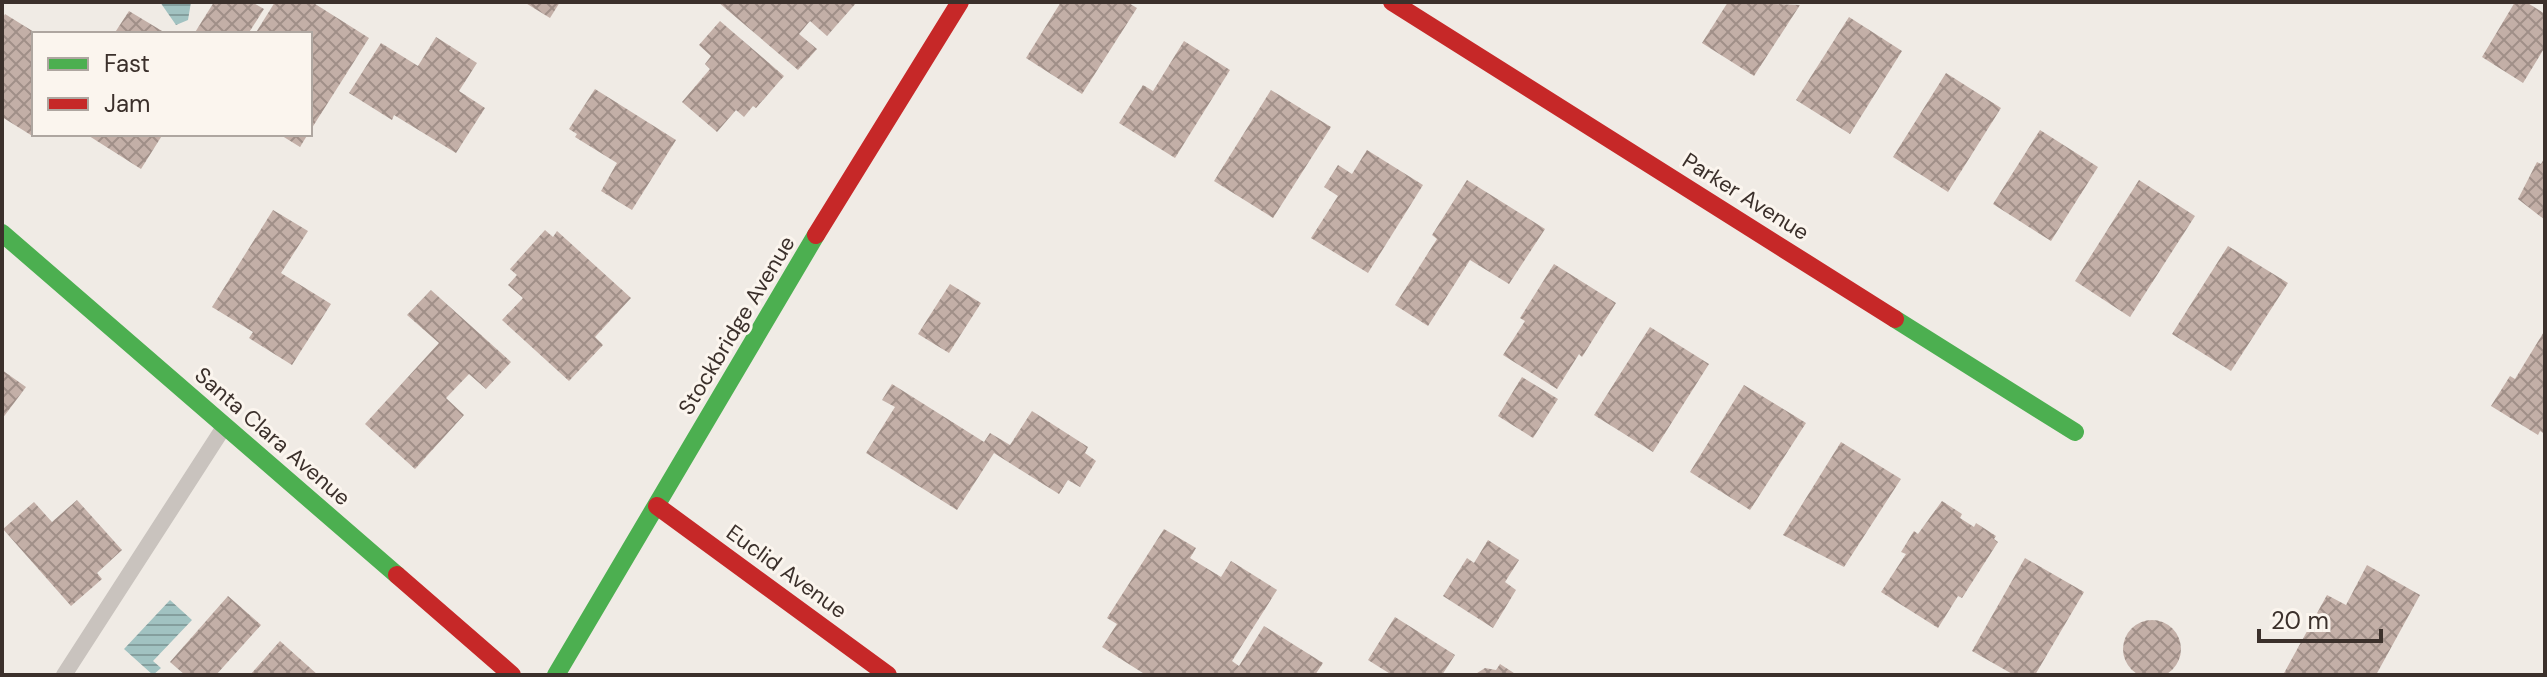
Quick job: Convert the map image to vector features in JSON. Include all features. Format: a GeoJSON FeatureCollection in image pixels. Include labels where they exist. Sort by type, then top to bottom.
{"type":"FeatureCollection","features":[{"type":"Feature","properties":{"kind":"street","name":"Stockbridge Avenue"},"geometry":{"type":"LineString","coordinates":[[556,675],[871,143],[960,2]]}},
{"type":"Feature","properties":{"kind":"street","name":"Parker Avenue"},"geometry":{"type":"LineString","coordinates":[[1392,2],[2075,432]]}},
{"type":"Feature","properties":{"kind":"street","name":"Santa Clara Avenue"},"geometry":{"type":"LineString","coordinates":[[2,233],[512,675]]}},
{"type":"Feature","properties":{"kind":"street","name":"Euclid Avenue"},"geometry":{"type":"LineString","coordinates":[[657,506],[888,675]]}},
{"type":"Feature","properties":{"kind":"lane"},"geometry":{"type":"LineString","coordinates":[[64,675],[225,426]]}},
{"type":"Feature","properties":{"kind":"water"},"geometry":{"type":"Polygon","coordinates":[[[160,2],[191,2],[188,20],[176,25],[160,2]]]}},
{"type":"Feature","properties":{"kind":"water"},"geometry":{"type":"Polygon","coordinates":[[[170,600],[192,620],[153,661],[161,668],[153,675],[124,649],[170,600]]]}},
{"type":"Feature","properties":{"kind":"building"},"geometry":{"type":"Polygon","coordinates":[[[214,2],[252,2],[264,9],[249,32],[195,32],[214,2]]]}},
{"type":"Feature","properties":{"kind":"building"},"geometry":{"type":"Polygon","coordinates":[[[275,2],[312,2],[369,38],[312,128],[312,32],[256,32],[275,2]]]}},
{"type":"Feature","properties":{"kind":"building"},"geometry":{"type":"Polygon","coordinates":[[[524,2],[560,2],[550,18],[524,2]]]}},
{"type":"Feature","properties":{"kind":"building"},"geometry":{"type":"Polygon","coordinates":[[[718,2],[857,2],[827,36],[810,21],[799,34],[817,49],[798,70],[718,2]]]}},
{"type":"Feature","properties":{"kind":"building"},"geometry":{"type":"Polygon","coordinates":[[[1061,2],[1127,2],[1137,8],[1082,94],[1026,58],[1061,2]]]}},
{"type":"Feature","properties":{"kind":"building"},"geometry":{"type":"Polygon","coordinates":[[[1728,2],[1800,5],[1754,76],[1702,43],[1728,2]]]}},
{"type":"Feature","properties":{"kind":"building"},"geometry":{"type":"Polygon","coordinates":[[[2515,2],[2526,2],[2545,14],[2545,47],[2523,83],[2482,57],[2515,2]]]}},
{"type":"Feature","properties":{"kind":"building"},"geometry":{"type":"Polygon","coordinates":[[[129,11],[164,32],[115,32],[129,11]]]}},
{"type":"Feature","properties":{"kind":"building"},"geometry":{"type":"Polygon","coordinates":[[[5,14],[34,32],[32,136],[2,117],[2,19],[5,14]]]}},
{"type":"Feature","properties":{"kind":"building"},"geometry":{"type":"Polygon","coordinates":[[[1849,17],[1902,51],[1850,134],[1796,100],[1849,17]]]}},
{"type":"Feature","properties":{"kind":"building"},"geometry":{"type":"Polygon","coordinates":[[[720,21],[784,76],[756,108],[753,106],[744,117],[736,110],[717,132],[682,102],[710,69],[705,64],[711,56],[699,45],[720,21]]]}},
{"type":"Feature","properties":{"kind":"building"},"geometry":{"type":"Polygon","coordinates":[[[436,37],[477,63],[459,91],[485,108],[456,153],[394,115],[392,120],[349,93],[381,43],[418,66],[436,37]]]}},
{"type":"Feature","properties":{"kind":"building"},"geometry":{"type":"Polygon","coordinates":[[[1184,41],[1230,70],[1175,158],[1119,123],[1143,85],[1153,91],[1184,41]]]}},
{"type":"Feature","properties":{"kind":"building"},"geometry":{"type":"Polygon","coordinates":[[[1946,73],[2001,108],[1948,192],[1893,157],[1946,73]]]}},
{"type":"Feature","properties":{"kind":"building"},"geometry":{"type":"Polygon","coordinates":[[[595,89],[676,140],[632,210],[601,191],[617,163],[575,137],[577,134],[569,129],[595,89]]]}},
{"type":"Feature","properties":{"kind":"building"},"geometry":{"type":"Polygon","coordinates":[[[1271,90],[1331,127],[1273,218],[1214,181],[1271,90]]]}},
{"type":"Feature","properties":{"kind":"building"},"geometry":{"type":"Polygon","coordinates":[[[2040,130],[2098,167],[2051,241],[1993,204],[2040,130]]]}},
{"type":"Feature","properties":{"kind":"building"},"geometry":{"type":"Polygon","coordinates":[[[89,136],[162,136],[141,169],[89,136]]]}},
{"type":"Feature","properties":{"kind":"building"},"geometry":{"type":"Polygon","coordinates":[[[282,136],[307,136],[300,147],[282,136]]]}},
{"type":"Feature","properties":{"kind":"building"},"geometry":{"type":"Polygon","coordinates":[[[1367,150],[1423,185],[1368,273],[1311,238],[1338,196],[1324,187],[1338,165],[1352,174],[1367,150]]]}},
{"type":"Feature","properties":{"kind":"building"},"geometry":{"type":"Polygon","coordinates":[[[2545,157],[2545,220],[2518,199],[2537,162],[2541,164],[2545,157]]]}},
{"type":"Feature","properties":{"kind":"building"},"geometry":{"type":"Polygon","coordinates":[[[1467,180],[1545,229],[1509,284],[1470,260],[1428,326],[1395,305],[1437,239],[1432,235],[1467,180]]]}},
{"type":"Feature","properties":{"kind":"building"},"geometry":{"type":"Polygon","coordinates":[[[2139,180],[2195,216],[2130,317],[2075,281],[2139,180]]]}},
{"type":"Feature","properties":{"kind":"building"},"geometry":{"type":"Polygon","coordinates":[[[273,210],[308,231],[281,273],[331,304],[292,365],[249,338],[253,332],[212,307],[273,210]]]}},
{"type":"Feature","properties":{"kind":"building"},"geometry":{"type":"Polygon","coordinates":[[[545,230],[553,237],[557,231],[631,298],[595,337],[603,345],[569,381],[502,320],[523,298],[508,285],[517,275],[510,269],[545,230]]]}},
{"type":"Feature","properties":{"kind":"building"},"geometry":{"type":"Polygon","coordinates":[[[2228,246],[2288,283],[2231,371],[2172,334],[2228,246]]]}},
{"type":"Feature","properties":{"kind":"building"},"geometry":{"type":"Polygon","coordinates":[[[1554,264],[1616,303],[1582,357],[1579,354],[1557,389],[1503,355],[1525,321],[1520,318],[1554,264]]]}},
{"type":"Feature","properties":{"kind":"building"},"geometry":{"type":"Polygon","coordinates":[[[950,284],[981,303],[949,353],[918,334],[950,284]]]}},
{"type":"Feature","properties":{"kind":"building"},"geometry":{"type":"Polygon","coordinates":[[[431,290],[511,362],[486,389],[469,374],[446,398],[464,415],[415,469],[365,424],[439,343],[407,315],[431,290]]]}},
{"type":"Feature","properties":{"kind":"building"},"geometry":{"type":"Polygon","coordinates":[[[1650,327],[1709,364],[1653,452],[1594,415],[1650,327]]]}},
{"type":"Feature","properties":{"kind":"building"},"geometry":{"type":"Polygon","coordinates":[[[2545,330],[2545,434],[2540,431],[2538,435],[2491,406],[2510,376],[2515,379],[2545,330]]]}},
{"type":"Feature","properties":{"kind":"building"},"geometry":{"type":"Polygon","coordinates":[[[2,370],[26,387],[2,419],[2,370]]]}},
{"type":"Feature","properties":{"kind":"building"},"geometry":{"type":"Polygon","coordinates":[[[1522,377],[1558,399],[1533,438],[1498,416],[1522,377]]]}},
{"type":"Feature","properties":{"kind":"building"},"geometry":{"type":"Polygon","coordinates":[[[892,384],[984,442],[990,433],[1010,445],[1032,411],[1088,447],[1085,453],[1096,461],[1080,487],[1068,480],[1059,494],[994,453],[957,510],[866,453],[895,407],[882,400],[892,384]]]}},
{"type":"Feature","properties":{"kind":"building"},"geometry":{"type":"Polygon","coordinates":[[[1744,385],[1806,423],[1750,510],[1690,472],[1744,385]]]}},
{"type":"Feature","properties":{"kind":"building"},"geometry":{"type":"Polygon","coordinates":[[[1841,442],[1901,479],[1844,567],[1783,535],[1841,442]]]}},
{"type":"Feature","properties":{"kind":"building"},"geometry":{"type":"Polygon","coordinates":[[[77,500],[122,550],[97,573],[102,579],[71,606],[3,529],[34,502],[52,522],[77,500]]]}},
{"type":"Feature","properties":{"kind":"building"},"geometry":{"type":"Polygon","coordinates":[[[1942,501],[1962,514],[1960,518],[1974,527],[1976,523],[1996,536],[1994,539],[1998,542],[1962,598],[1958,596],[1938,628],[1881,592],[1906,554],[1901,552],[1914,531],[1918,534],[1942,501]]]}},
{"type":"Feature","properties":{"kind":"building"},"geometry":{"type":"Polygon","coordinates":[[[1164,529],[1196,548],[1190,558],[1221,577],[1231,561],[1277,590],[1232,661],[1239,666],[1264,626],[1323,663],[1315,675],[1146,675],[1102,647],[1117,624],[1107,618],[1164,529]]]}},
{"type":"Feature","properties":{"kind":"building"},"geometry":{"type":"Polygon","coordinates":[[[1488,540],[1519,560],[1505,582],[1516,590],[1493,628],[1443,596],[1467,558],[1474,563],[1488,540]]]}},
{"type":"Feature","properties":{"kind":"building"},"geometry":{"type":"Polygon","coordinates":[[[2025,558],[2084,592],[2035,675],[2014,675],[1972,651],[2025,558]]]}},
{"type":"Feature","properties":{"kind":"building"},"geometry":{"type":"Polygon","coordinates":[[[2367,565],[2420,595],[2376,675],[2283,675],[2327,595],[2346,605],[2367,565]]]}},
{"type":"Feature","properties":{"kind":"building"},"geometry":{"type":"Polygon","coordinates":[[[228,596],[261,625],[216,675],[185,675],[170,662],[228,596]]]}},
{"type":"Feature","properties":{"kind":"building"},"geometry":{"type":"Polygon","coordinates":[[[1395,617],[1455,655],[1442,675],[1392,675],[1368,660],[1395,617]]]}},
{"type":"Feature","properties":{"kind":"building"},"geometry":{"type":"Polygon","coordinates":[[[2152,620],[2173,628],[2181,649],[2173,670],[2152,678],[2131,670],[2123,649],[2131,628],[2152,620]]]}},
{"type":"Feature","properties":{"kind":"building"},"geometry":{"type":"Polygon","coordinates":[[[280,641],[318,675],[250,675],[280,641]]]}},
{"type":"Feature","properties":{"kind":"building"},"geometry":{"type":"Polygon","coordinates":[[[1500,664],[1517,675],[1474,675],[1485,668],[1496,670],[1500,664]]]}},
{"type":"Feature","properties":{"kind":"traffic: fast"},"geometry":{"type":"LineString","coordinates":[[2,233],[397,575]]}},
{"type":"Feature","properties":{"kind":"traffic: fast"},"geometry":{"type":"LineString","coordinates":[[556,675],[816,235]]}},
{"type":"Feature","properties":{"kind":"traffic: fast"},"geometry":{"type":"LineString","coordinates":[[1895,319],[2075,432]]}},
{"type":"Feature","properties":{"kind":"traffic: jam"},"geometry":{"type":"LineString","coordinates":[[816,235],[960,2]]}},
{"type":"Feature","properties":{"kind":"traffic: jam"},"geometry":{"type":"LineString","coordinates":[[1392,2],[1895,319]]}},
{"type":"Feature","properties":{"kind":"traffic: jam"},"geometry":{"type":"LineString","coordinates":[[657,506],[888,675]]}},
{"type":"Feature","properties":{"kind":"traffic: jam"},"geometry":{"type":"LineString","coordinates":[[397,575],[512,675]]}}]}
